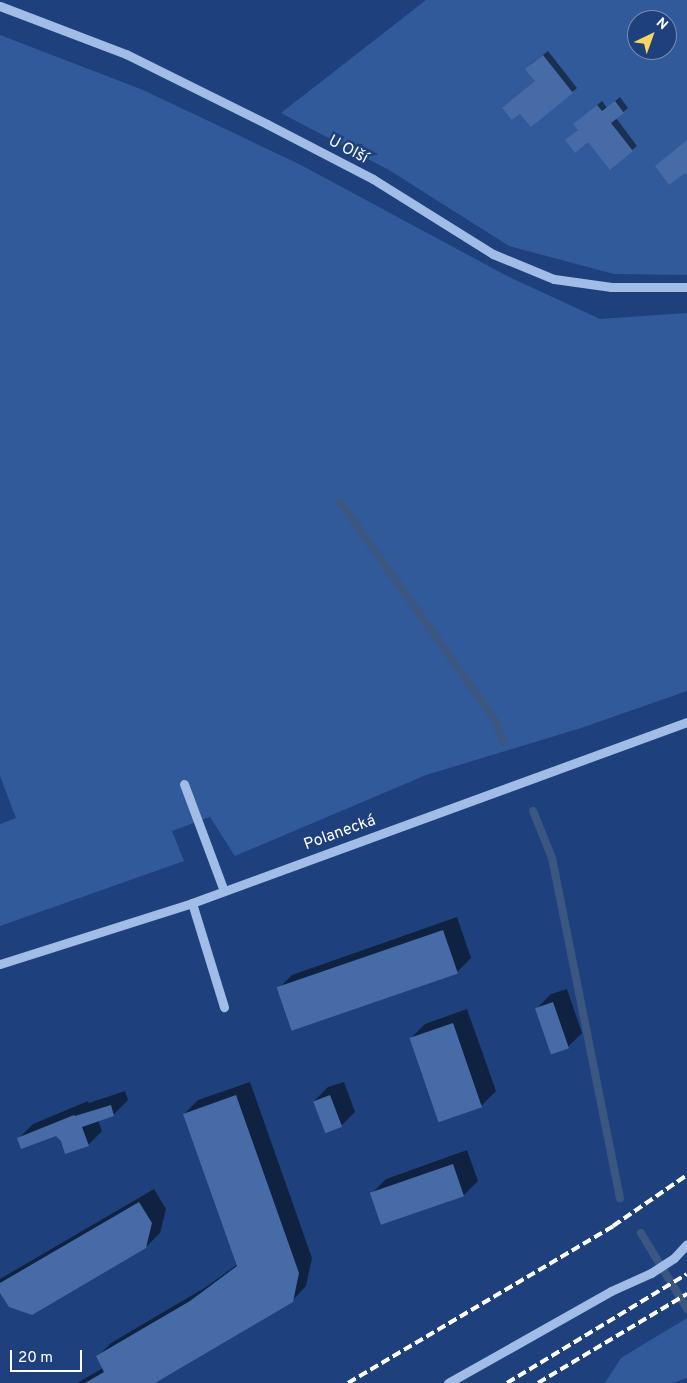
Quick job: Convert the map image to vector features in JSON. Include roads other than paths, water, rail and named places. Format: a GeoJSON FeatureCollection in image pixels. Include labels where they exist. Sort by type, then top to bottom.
{"type":"FeatureCollection","features":[{"type":"Feature","properties":{"kind":"street","name":"U Olší"},"geometry":{"type":"LineString","coordinates":[[0,6],[126,54],[267,124],[373,179],[492,254],[554,279],[611,287],[687,287]]}},
{"type":"Feature","properties":{"kind":"street","name":"Polanecká"},"geometry":{"type":"LineString","coordinates":[[0,964],[192,903],[687,722]]}},
{"type":"Feature","properties":{"kind":"street"},"geometry":{"type":"LineString","coordinates":[[184,784],[224,891]]}},
{"type":"Feature","properties":{"kind":"street"},"geometry":{"type":"LineString","coordinates":[[192,903],[224,1007]]}},
{"type":"Feature","properties":{"kind":"street"},"geometry":{"type":"LineString","coordinates":[[448,1383],[611,1291],[651,1273],[674,1258],[687,1244]]}},
{"type":"Feature","properties":{"kind":"waterway"},"geometry":{"type":"LineString","coordinates":[[340,502],[495,720],[504,742]]}},
{"type":"Feature","properties":{"kind":"waterway"},"geometry":{"type":"LineString","coordinates":[[533,811],[552,858],[620,1198]]}},
{"type":"Feature","properties":{"kind":"waterway"},"geometry":{"type":"LineString","coordinates":[[641,1233],[687,1309]]}},
{"type":"Feature","properties":{"kind":"railway"},"geometry":{"type":"LineString","coordinates":[[348,1383],[613,1226],[687,1175]]}},
{"type":"Feature","properties":{"kind":"railway"},"geometry":{"type":"LineString","coordinates":[[507,1383],[687,1274]]}},
{"type":"Feature","properties":{"kind":"railway"},"geometry":{"type":"LineString","coordinates":[[538,1383],[687,1294]]}}]}
